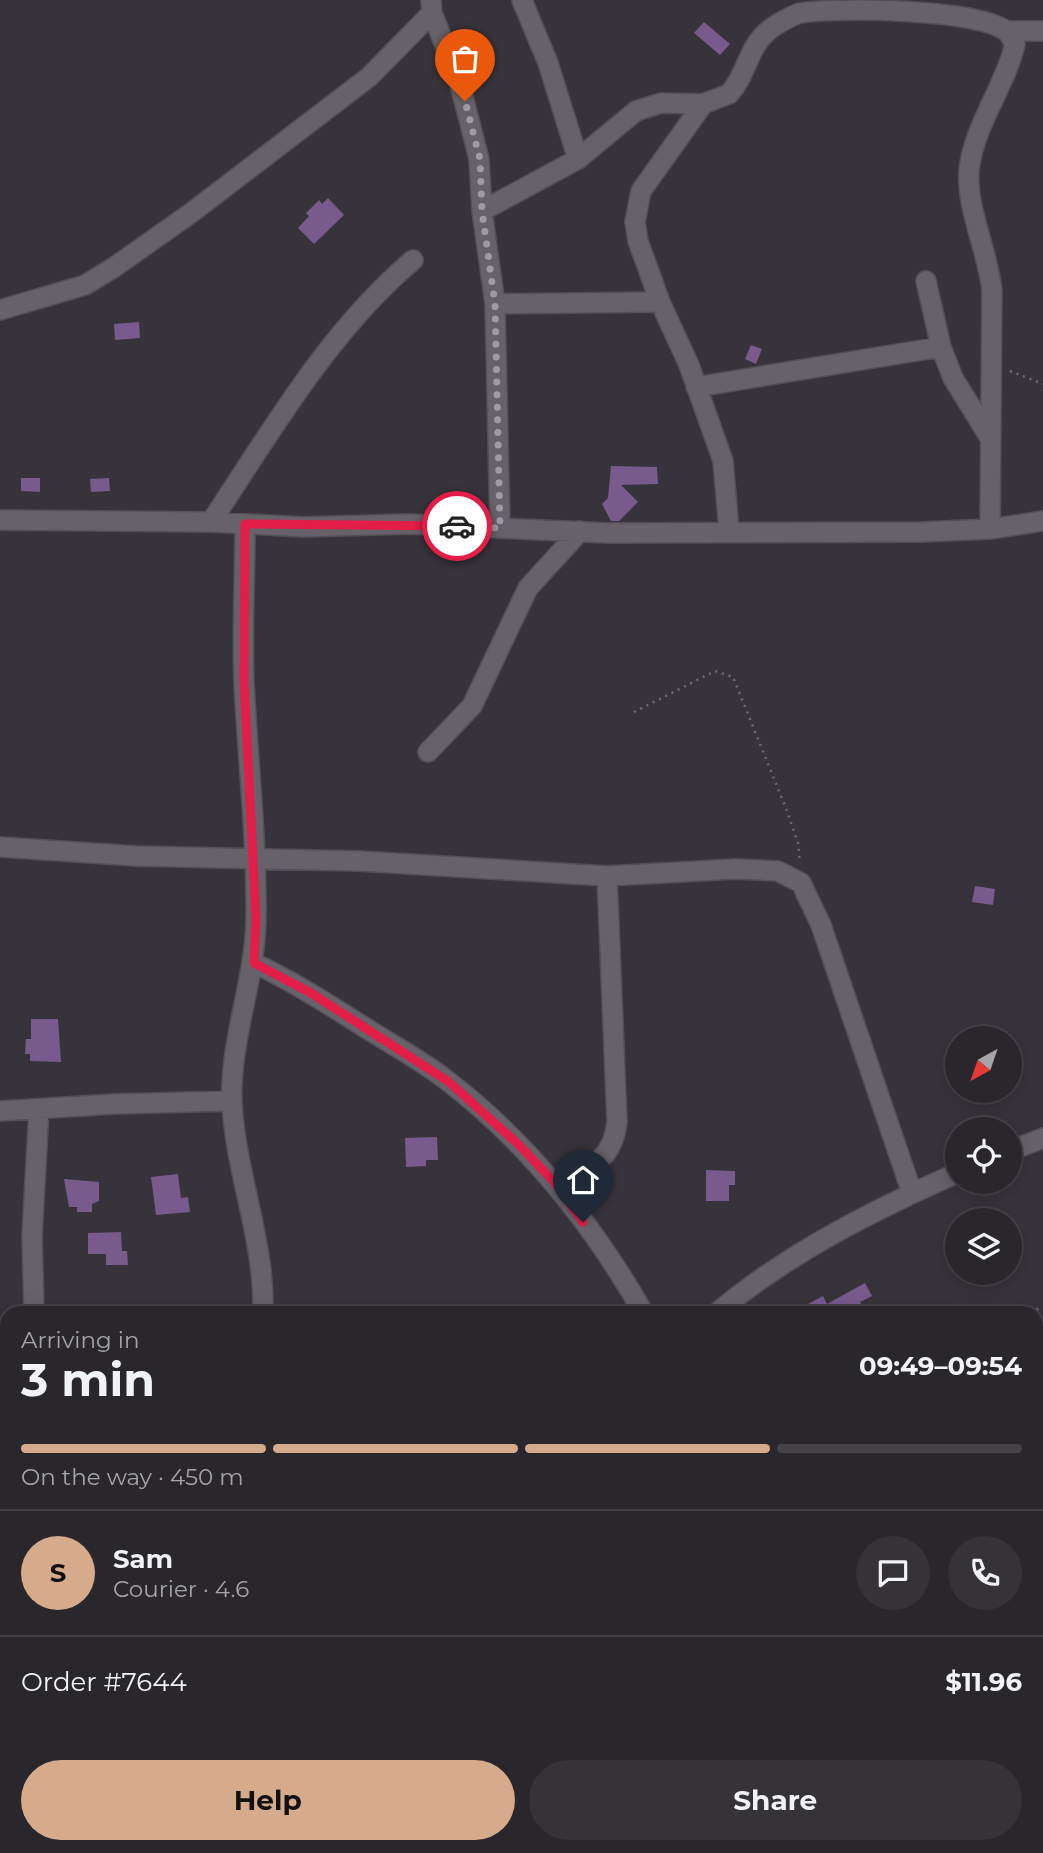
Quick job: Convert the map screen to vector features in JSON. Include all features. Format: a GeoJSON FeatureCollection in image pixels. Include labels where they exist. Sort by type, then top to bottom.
{"type":"FeatureCollection","features":[{"type":"Feature","properties":{"kind":"street"},"geometry":{"type":"LineString","coordinates":[[522,0],[548,63],[578,159]]}},
{"type":"Feature","properties":{"kind":"street"},"geometry":{"type":"LineString","coordinates":[[482,211],[578,159],[636,111],[662,103],[703,104],[729,94],[752,46],[775,26],[815,0]]}},
{"type":"Feature","properties":{"kind":"street"},"geometry":{"type":"LineString","coordinates":[[0,310],[85,285],[113,268],[191,213],[369,77],[432,6],[471,120],[480,159],[482,211],[495,304],[500,528]]}},
{"type":"Feature","properties":{"kind":"street"},"geometry":{"type":"LineString","coordinates":[[798,13],[900,11],[991,24],[1007,31],[1043,31]]}},
{"type":"Feature","properties":{"kind":"street"},"geometry":{"type":"LineString","coordinates":[[990,529],[992,291],[989,266],[969,196],[970,168],[983,122],[1010,63],[1015,44],[1007,31]]}},
{"type":"Feature","properties":{"kind":"street"},"geometry":{"type":"LineString","coordinates":[[703,104],[650,175],[635,206],[638,241],[660,302],[689,365],[723,460],[729,530]]}},
{"type":"Feature","properties":{"kind":"street"},"geometry":{"type":"LineString","coordinates":[[211,522],[332,344],[389,280],[414,260]]}},
{"type":"Feature","properties":{"kind":"street"},"geometry":{"type":"LineString","coordinates":[[926,281],[941,346],[953,378],[990,439]]}},
{"type":"Feature","properties":{"kind":"street"},"geometry":{"type":"LineString","coordinates":[[495,304],[660,302]]}},
{"type":"Feature","properties":{"kind":"street"},"geometry":{"type":"LineString","coordinates":[[695,387],[941,346]]}},
{"type":"Feature","properties":{"kind":"street"},"geometry":{"type":"LineString","coordinates":[[0,520],[580,531],[896,532],[990,529],[1043,521]]}},
{"type":"Feature","properties":{"kind":"street"},"geometry":{"type":"LineString","coordinates":[[245,524],[244,681],[256,919],[254,963],[240,1023],[232,1101],[240,1167],[261,1265],[263,1306]]}},
{"type":"Feature","properties":{"kind":"street"},"geometry":{"type":"LineString","coordinates":[[428,752],[472,706],[528,588],[580,531]]}},
{"type":"Feature","properties":{"kind":"street"},"geometry":{"type":"LineString","coordinates":[[0,847],[253,860],[359,861],[607,876],[736,869],[778,871],[801,883],[825,938],[912,1193]]}},
{"type":"Feature","properties":{"kind":"street"},"geometry":{"type":"LineString","coordinates":[[554,1182],[603,1157],[614,1143],[617,1122],[607,876]]}},
{"type":"Feature","properties":{"kind":"street"},"geometry":{"type":"LineString","coordinates":[[254,963],[311,993],[449,1082],[501,1126],[554,1182],[613,1262],[639,1306]]}},
{"type":"Feature","properties":{"kind":"street"},"geometry":{"type":"LineString","coordinates":[[0,1111],[232,1101]]}},
{"type":"Feature","properties":{"kind":"street"},"geometry":{"type":"LineString","coordinates":[[34,1306],[32,1236],[39,1109]]}},
{"type":"Feature","properties":{"kind":"street"},"geometry":{"type":"LineString","coordinates":[[1022,1146],[1043,1138]]}},
{"type":"Feature","properties":{"kind":"street"},"geometry":{"type":"LineString","coordinates":[[726,1306],[789,1261],[912,1193],[945,1178]]}},
{"type":"Feature","properties":{"kind":"path"},"geometry":{"type":"LineString","coordinates":[[990,366],[1043,384]]}},
{"type":"Feature","properties":{"kind":"path"},"geometry":{"type":"LineString","coordinates":[[634,712],[715,671],[733,677],[798,843],[801,883]]}},
{"type":"Feature","properties":{"kind":"building"},"geometry":{"type":"Polygon","coordinates":[[[704,22],[730,44],[720,55],[694,33],[704,22]]]}},
{"type":"Feature","properties":{"kind":"building"},"geometry":{"type":"Polygon","coordinates":[[[328,198],[344,215],[314,244],[298,228],[309,216],[306,213],[319,200],[322,204],[328,198]]]}},
{"type":"Feature","properties":{"kind":"building"},"geometry":{"type":"Polygon","coordinates":[[[139,322],[140,338],[115,340],[114,324],[139,322]]]}},
{"type":"Feature","properties":{"kind":"building"},"geometry":{"type":"Polygon","coordinates":[[[751,345],[762,349],[756,364],[745,359],[751,345]]]}},
{"type":"Feature","properties":{"kind":"building"},"geometry":{"type":"Polygon","coordinates":[[[611,466],[657,467],[658,484],[621,485],[638,502],[619,521],[611,521],[602,504],[608,498],[611,466]]]}},
{"type":"Feature","properties":{"kind":"building"},"geometry":{"type":"Polygon","coordinates":[[[21,478],[40,478],[40,492],[21,491],[21,478]]]}},
{"type":"Feature","properties":{"kind":"building"},"geometry":{"type":"Polygon","coordinates":[[[109,478],[110,491],[91,492],[90,479],[109,478]]]}},
{"type":"Feature","properties":{"kind":"building"},"geometry":{"type":"Polygon","coordinates":[[[975,886],[995,889],[993,905],[972,902],[975,886]]]}},
{"type":"Feature","properties":{"kind":"building"},"geometry":{"type":"Polygon","coordinates":[[[31,1019],[58,1019],[61,1062],[30,1061],[30,1054],[25,1054],[26,1039],[31,1039],[31,1019]]]}},
{"type":"Feature","properties":{"kind":"building"},"geometry":{"type":"Polygon","coordinates":[[[437,1137],[438,1160],[426,1160],[426,1166],[406,1167],[405,1138],[437,1137]]]}},
{"type":"Feature","properties":{"kind":"building"},"geometry":{"type":"Polygon","coordinates":[[[706,1170],[735,1171],[735,1185],[729,1185],[729,1201],[706,1201],[706,1170]]]}},
{"type":"Feature","properties":{"kind":"building"},"geometry":{"type":"Polygon","coordinates":[[[178,1174],[181,1198],[188,1197],[190,1212],[156,1215],[151,1177],[178,1174]]]}},
{"type":"Feature","properties":{"kind":"building"},"geometry":{"type":"Polygon","coordinates":[[[64,1179],[99,1182],[99,1201],[92,1204],[92,1212],[77,1212],[77,1207],[69,1207],[64,1179]]]}},
{"type":"Feature","properties":{"kind":"building"},"geometry":{"type":"Polygon","coordinates":[[[121,1232],[122,1251],[127,1251],[128,1265],[106,1265],[106,1254],[88,1254],[88,1233],[121,1232]]]}},
{"type":"Feature","properties":{"kind":"building"},"geometry":{"type":"Polygon","coordinates":[[[865,1283],[872,1296],[860,1302],[862,1306],[804,1306],[823,1296],[827,1304],[865,1283]]]}},
{"type":"Feature","properties":{"kind":"way so far"},"geometry":{"type":"LineString","coordinates":[[457,526],[500,528],[495,304],[482,211],[480,159],[465,101]]}},
{"type":"Feature","properties":{"kind":"route"},"geometry":{"type":"LineString","coordinates":[[457,526],[407,524],[303,527],[245,524],[244,681],[251,769],[256,919],[254,963],[311,993],[449,1082],[501,1126],[554,1182],[583,1222]]}}]}
